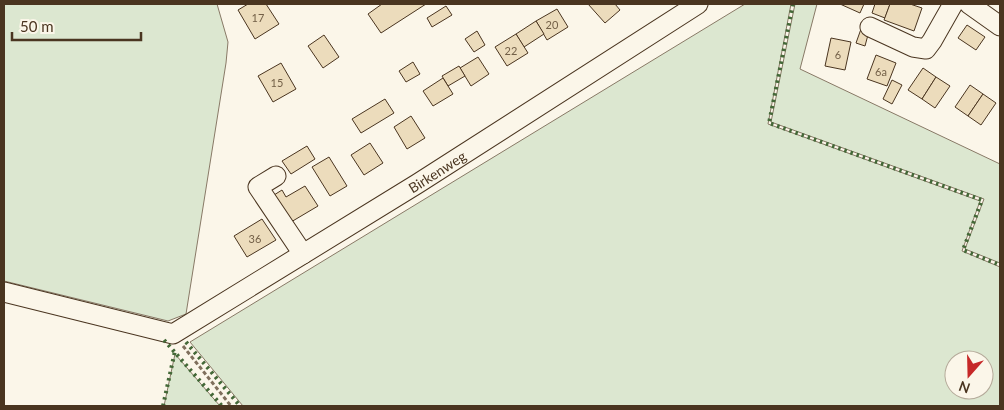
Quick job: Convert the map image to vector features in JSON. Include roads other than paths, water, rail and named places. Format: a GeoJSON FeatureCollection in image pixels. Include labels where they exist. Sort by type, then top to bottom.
{"type":"FeatureCollection","features":[{"type":"Feature","properties":{"kind":"street","name":"Birkenweg"},"geometry":{"type":"LineString","coordinates":[[4,292],[173,334],[417,184],[698,4]]}},
{"type":"Feature","properties":{"kind":"street"},"geometry":{"type":"LineString","coordinates":[[870,27],[913,47],[926,49],[953,4]]}},
{"type":"Feature","properties":{"kind":"street"},"geometry":{"type":"LineString","coordinates":[[969,4],[1000,26]]}},
{"type":"Feature","properties":{"kind":"street"},"geometry":{"type":"LineString","coordinates":[[276,176],[258,187],[303,254]]}}]}
